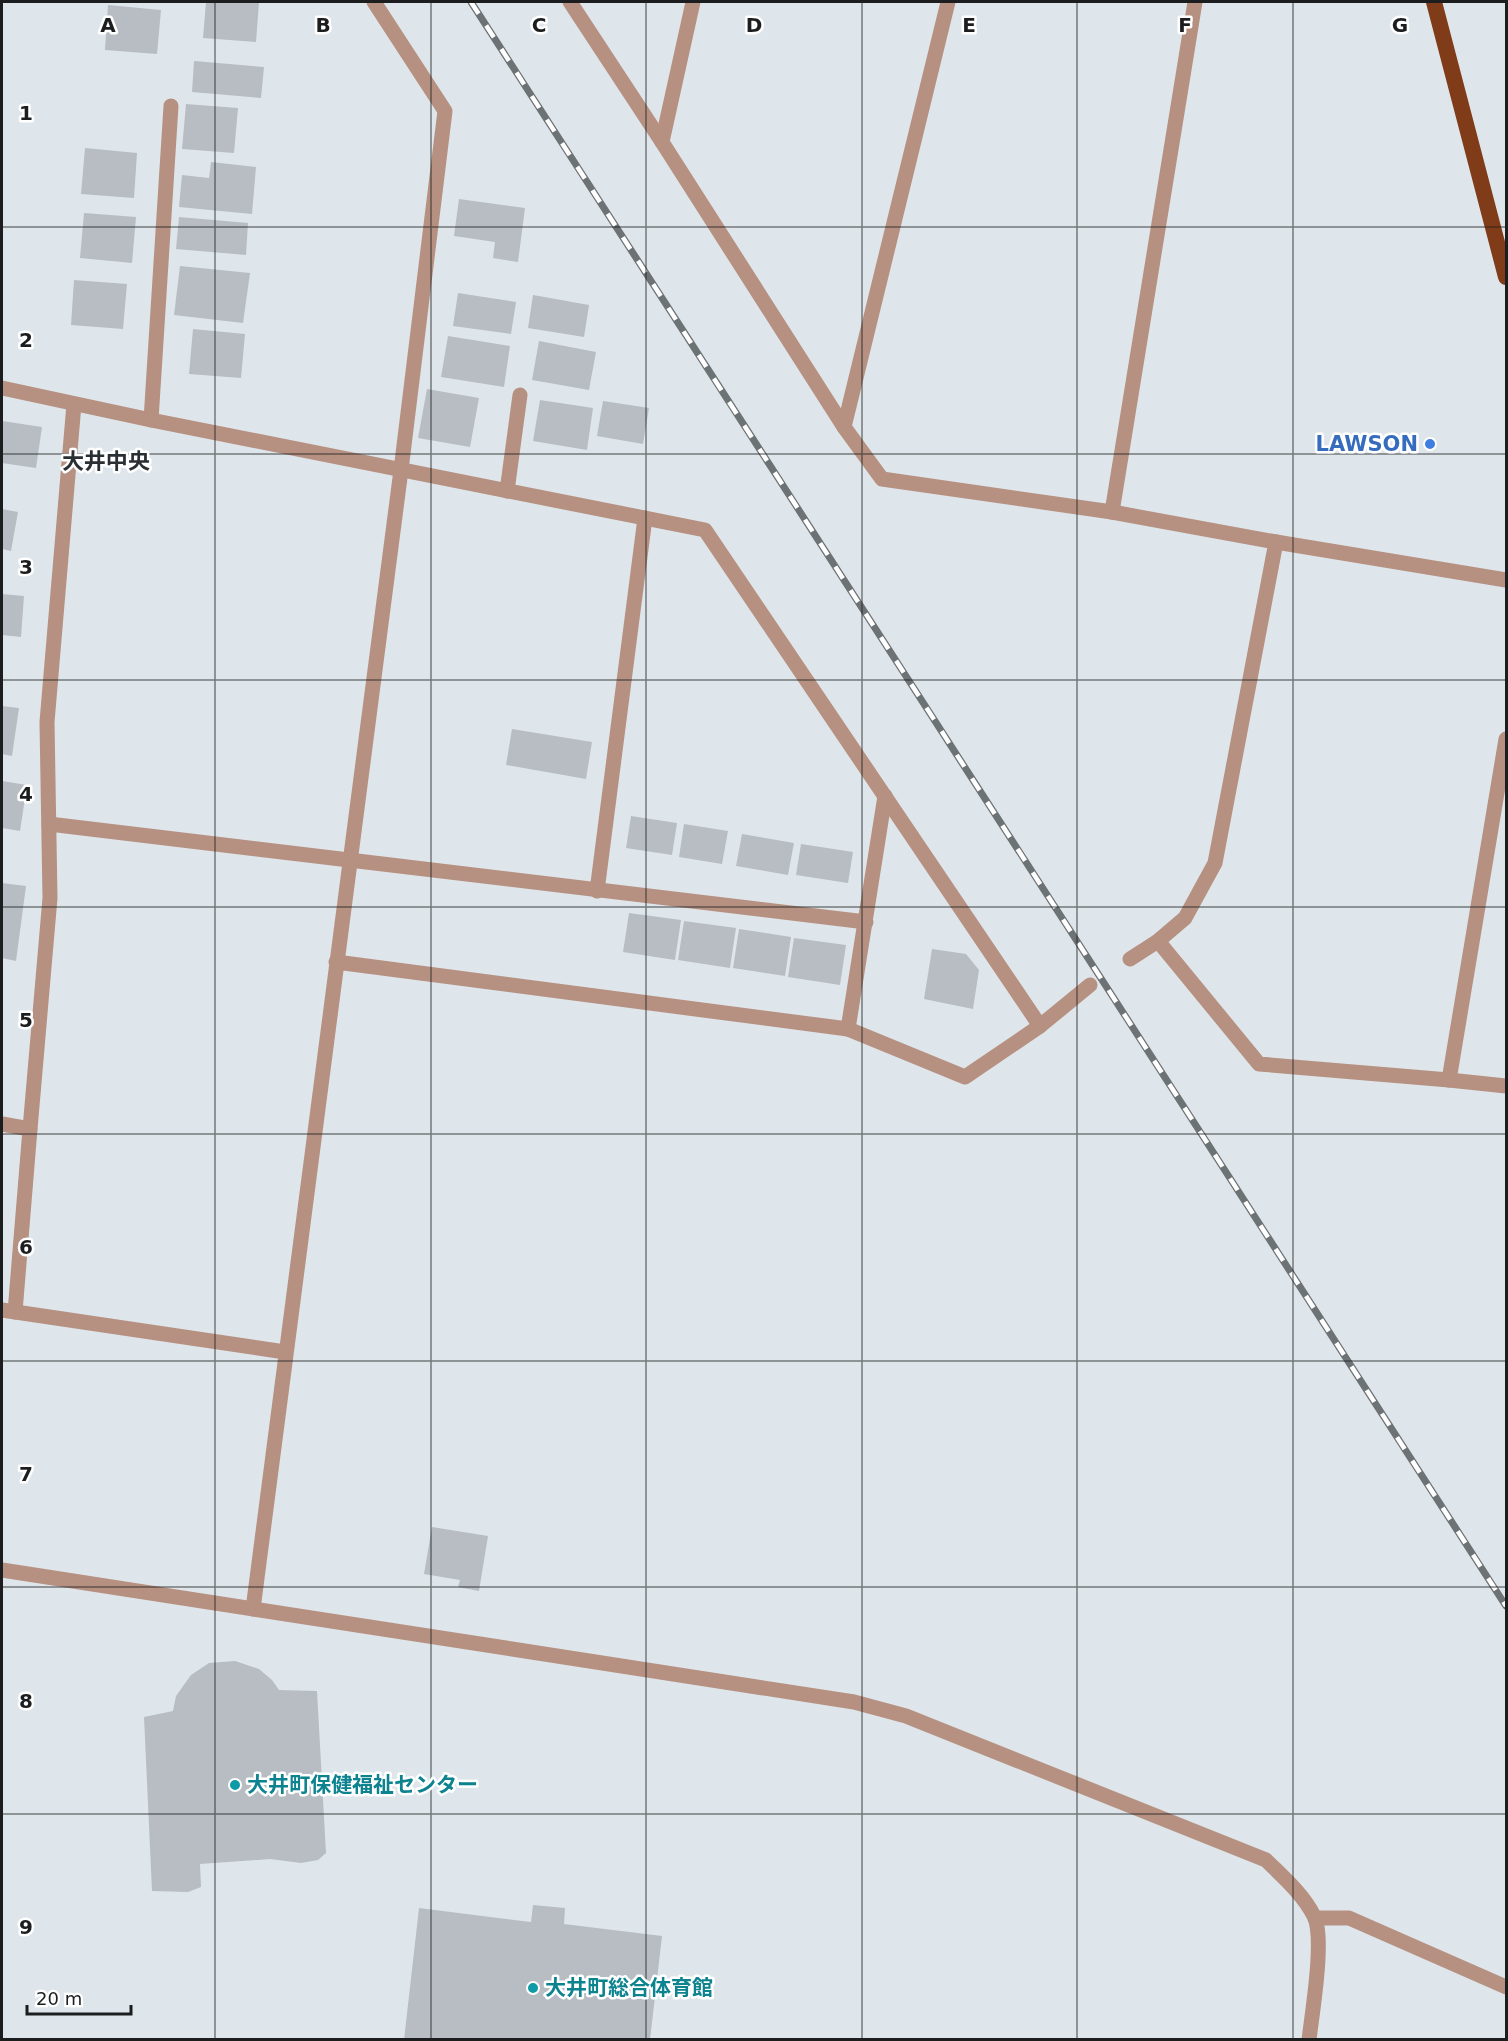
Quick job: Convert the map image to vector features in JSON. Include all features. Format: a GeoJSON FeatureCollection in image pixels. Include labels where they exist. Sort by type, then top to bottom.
{"type":"FeatureCollection","features":[{"type":"Feature","properties":{"kind":"highway"},"geometry":{"type":"LineString","coordinates":[[1434,2],[1506,277]]}},
{"type":"Feature","properties":{"kind":"street"},"geometry":{"type":"LineString","coordinates":[[253,1609],[401,470],[445,111],[374,2]]}},
{"type":"Feature","properties":{"kind":"street"},"geometry":{"type":"LineString","coordinates":[[570,2],[844,427],[882,479],[1112,512],[1506,580]]}},
{"type":"Feature","properties":{"kind":"street"},"geometry":{"type":"LineString","coordinates":[[662,142],[693,2]]}},
{"type":"Feature","properties":{"kind":"street"},"geometry":{"type":"LineString","coordinates":[[844,427],[948,2]]}},
{"type":"Feature","properties":{"kind":"street"},"geometry":{"type":"LineString","coordinates":[[1112,512],[1195,2]]}},
{"type":"Feature","properties":{"kind":"street"},"geometry":{"type":"LineString","coordinates":[[151,420],[171,106]]}},
{"type":"Feature","properties":{"kind":"street"},"geometry":{"type":"LineString","coordinates":[[2,388],[151,420],[705,530],[1041,1026]]}},
{"type":"Feature","properties":{"kind":"street"},"geometry":{"type":"LineString","coordinates":[[507,491],[520,394]]}},
{"type":"Feature","properties":{"kind":"street"},"geometry":{"type":"LineString","coordinates":[[74,404],[47,722],[50,898],[30,1128],[8,1311],[285,1352]]}},
{"type":"Feature","properties":{"kind":"street"},"geometry":{"type":"LineString","coordinates":[[597,891],[645,518]]}},
{"type":"Feature","properties":{"kind":"street"},"geometry":{"type":"LineString","coordinates":[[1130,960],[1158,941],[1185,918],[1215,863],[1276,542]]}},
{"type":"Feature","properties":{"kind":"street"},"geometry":{"type":"LineString","coordinates":[[1449,1080],[1506,739]]}},
{"type":"Feature","properties":{"kind":"street"},"geometry":{"type":"LineString","coordinates":[[848,1029],[885,796]]}},
{"type":"Feature","properties":{"kind":"street"},"geometry":{"type":"LineString","coordinates":[[49,824],[866,922]]}},
{"type":"Feature","properties":{"kind":"street"},"geometry":{"type":"LineString","coordinates":[[1158,941],[1259,1064],[1506,1086]]}},
{"type":"Feature","properties":{"kind":"street"},"geometry":{"type":"LineString","coordinates":[[336,962],[848,1029],[965,1077],[1041,1026],[1090,985]]}},
{"type":"Feature","properties":{"kind":"street"},"geometry":{"type":"LineString","coordinates":[[2,1124],[30,1128]]}},
{"type":"Feature","properties":{"kind":"street"},"geometry":{"type":"LineString","coordinates":[[2,1570],[854,1702],[906,1716],[1266,1860],[1298,1892],[1315,1918],[1318,1940],[1310,2040]]}},
{"type":"Feature","properties":{"kind":"street"},"geometry":{"type":"LineString","coordinates":[[1315,1918],[1349,1918],[1506,1987]]}},
{"type":"Feature","properties":{"kind":"building"},"geometry":{"type":"Polygon","coordinates":[[[206,2],[259,2],[256,42],[203,38],[206,2]]]}},
{"type":"Feature","properties":{"kind":"building"},"geometry":{"type":"Polygon","coordinates":[[[108,5],[161,10],[157,54],[105,50],[108,5]]]}},
{"type":"Feature","properties":{"kind":"building"},"geometry":{"type":"Polygon","coordinates":[[[194,61],[264,67],[261,98],[192,92],[194,61]]]}},
{"type":"Feature","properties":{"kind":"building"},"geometry":{"type":"Polygon","coordinates":[[[186,104],[238,108],[234,153],[182,149],[186,104]]]}},
{"type":"Feature","properties":{"kind":"building"},"geometry":{"type":"Polygon","coordinates":[[[85,148],[137,153],[134,198],[81,194],[85,148]]]}},
{"type":"Feature","properties":{"kind":"building"},"geometry":{"type":"Polygon","coordinates":[[[211,162],[256,167],[252,214],[179,207],[182,175],[209,178],[211,162]]]}},
{"type":"Feature","properties":{"kind":"building"},"geometry":{"type":"Polygon","coordinates":[[[459,199],[525,208],[518,262],[493,258],[495,242],[454,236],[459,199]]]}},
{"type":"Feature","properties":{"kind":"building"},"geometry":{"type":"Polygon","coordinates":[[[84,213],[136,217],[132,263],[80,258],[84,213]]]}},
{"type":"Feature","properties":{"kind":"building"},"geometry":{"type":"Polygon","coordinates":[[[179,217],[248,223],[246,255],[176,249],[179,217]]]}},
{"type":"Feature","properties":{"kind":"building"},"geometry":{"type":"Polygon","coordinates":[[[180,266],[250,273],[243,323],[174,315],[180,266]]]}},
{"type":"Feature","properties":{"kind":"building"},"geometry":{"type":"Polygon","coordinates":[[[74,280],[127,284],[123,329],[71,325],[74,280]]]}},
{"type":"Feature","properties":{"kind":"building"},"geometry":{"type":"Polygon","coordinates":[[[458,293],[516,302],[511,334],[453,326],[458,293]]]}},
{"type":"Feature","properties":{"kind":"building"},"geometry":{"type":"Polygon","coordinates":[[[533,295],[589,305],[584,337],[528,328],[533,295]]]}},
{"type":"Feature","properties":{"kind":"building"},"geometry":{"type":"Polygon","coordinates":[[[193,329],[245,334],[241,378],[189,374],[193,329]]]}},
{"type":"Feature","properties":{"kind":"building"},"geometry":{"type":"Polygon","coordinates":[[[448,336],[510,346],[504,387],[441,377],[448,336]]]}},
{"type":"Feature","properties":{"kind":"building"},"geometry":{"type":"Polygon","coordinates":[[[539,341],[596,352],[589,390],[532,380],[539,341]]]}},
{"type":"Feature","properties":{"kind":"building"},"geometry":{"type":"Polygon","coordinates":[[[427,389],[479,398],[470,447],[418,438],[427,389]]]}},
{"type":"Feature","properties":{"kind":"building"},"geometry":{"type":"Polygon","coordinates":[[[540,400],[593,408],[587,450],[533,441],[540,400]]]}},
{"type":"Feature","properties":{"kind":"building"},"geometry":{"type":"Polygon","coordinates":[[[603,401],[649,408],[643,444],[597,436],[603,401]]]}},
{"type":"Feature","properties":{"kind":"building"},"geometry":{"type":"Polygon","coordinates":[[[2,421],[42,427],[36,468],[2,463],[2,421]]]}},
{"type":"Feature","properties":{"kind":"building"},"geometry":{"type":"Polygon","coordinates":[[[2,509],[18,512],[11,551],[2,549],[2,509]]]}},
{"type":"Feature","properties":{"kind":"building"},"geometry":{"type":"Polygon","coordinates":[[[2,594],[24,596],[21,637],[2,635],[2,594]]]}},
{"type":"Feature","properties":{"kind":"building"},"geometry":{"type":"Polygon","coordinates":[[[2,706],[19,708],[12,756],[2,754],[2,706]]]}},
{"type":"Feature","properties":{"kind":"building"},"geometry":{"type":"Polygon","coordinates":[[[512,729],[592,742],[586,779],[506,765],[512,729]]]}},
{"type":"Feature","properties":{"kind":"building"},"geometry":{"type":"Polygon","coordinates":[[[2,781],[27,785],[20,831],[2,828],[2,781]]]}},
{"type":"Feature","properties":{"kind":"building"},"geometry":{"type":"Polygon","coordinates":[[[631,816],[677,823],[672,855],[626,848],[631,816]]]}},
{"type":"Feature","properties":{"kind":"building"},"geometry":{"type":"Polygon","coordinates":[[[684,824],[728,831],[722,864],[679,857],[684,824]]]}},
{"type":"Feature","properties":{"kind":"building"},"geometry":{"type":"Polygon","coordinates":[[[742,834],[794,843],[788,875],[736,866],[742,834]]]}},
{"type":"Feature","properties":{"kind":"building"},"geometry":{"type":"Polygon","coordinates":[[[801,844],[853,852],[848,883],[796,875],[801,844]]]}},
{"type":"Feature","properties":{"kind":"building"},"geometry":{"type":"Polygon","coordinates":[[[2,883],[26,886],[16,961],[2,958],[2,883]]]}},
{"type":"Feature","properties":{"kind":"building"},"geometry":{"type":"Polygon","coordinates":[[[629,913],[681,920],[675,960],[623,952],[629,913]]]}},
{"type":"Feature","properties":{"kind":"building"},"geometry":{"type":"Polygon","coordinates":[[[684,921],[736,928],[730,968],[678,960],[684,921]]]}},
{"type":"Feature","properties":{"kind":"building"},"geometry":{"type":"Polygon","coordinates":[[[739,929],[791,937],[785,976],[733,968],[739,929]]]}},
{"type":"Feature","properties":{"kind":"building"},"geometry":{"type":"Polygon","coordinates":[[[794,938],[846,945],[840,985],[788,977],[794,938]]]}},
{"type":"Feature","properties":{"kind":"building"},"geometry":{"type":"Polygon","coordinates":[[[932,949],[966,954],[979,970],[973,1009],[924,999],[932,949]]]}},
{"type":"Feature","properties":{"kind":"building"},"geometry":{"type":"Polygon","coordinates":[[[432,1527],[488,1536],[479,1591],[458,1587],[460,1580],[424,1574],[432,1527]]]}},
{"type":"Feature","properties":{"kind":"building","name":"大井町保健福祉センター"},"geometry":{"type":"Polygon","coordinates":[[[235,1661],[259,1669],[272,1680],[279,1690],[317,1691],[326,1853],[318,1860],[301,1863],[270,1859],[200,1864],[201,1887],[188,1892],[152,1891],[144,1717],[173,1711],[176,1696],[191,1675],[209,1663],[235,1661]]]}},
{"type":"Feature","properties":{"kind":"building","name":"大井町総合体育館"},"geometry":{"type":"Polygon","coordinates":[[[533,1905],[565,1908],[564,1924],[662,1936],[650,2040],[404,2040],[419,1908],[531,1922],[533,1905]]]}},
{"type":"Feature","properties":{"kind":"railway"},"geometry":{"type":"LineString","coordinates":[[471,2],[1506,1606]]}},
{"type":"Feature","properties":{"kind":"place","name":"LAWSON"},"geometry":{"type":"Point","coordinates":[1430,444]}},
{"type":"Feature","properties":{"kind":"place","name":"大井町保健福祉センター"},"geometry":{"type":"Point","coordinates":[235,1785]}},
{"type":"Feature","properties":{"kind":"place","name":"大井町総合体育館"},"geometry":{"type":"Point","coordinates":[533,1988]}},
{"type":"Feature","properties":{"kind":"district","name":"大井中央"},"geometry":{"type":"Point","coordinates":[106,461]}}]}
